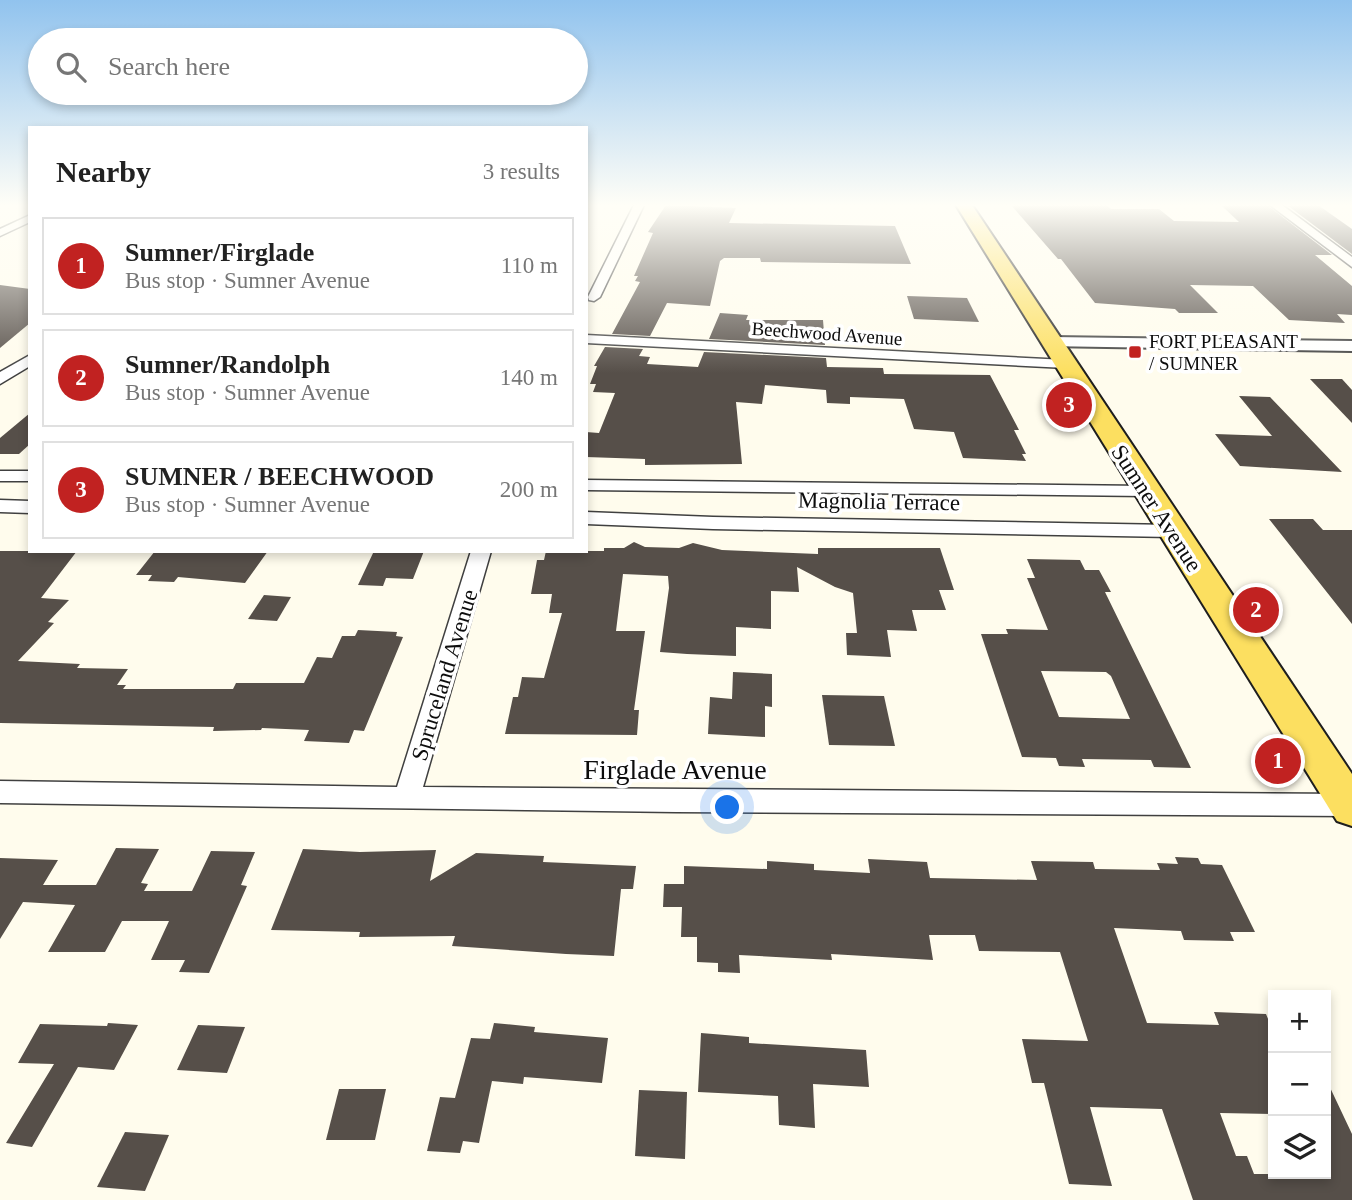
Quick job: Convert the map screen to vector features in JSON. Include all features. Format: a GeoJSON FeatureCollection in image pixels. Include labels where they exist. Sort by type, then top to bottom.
{"type":"FeatureCollection","features":[{"type":"Feature","properties":{"kind":"main road","name":"Sumner Avenue"},"geometry":{"type":"LineString","coordinates":[[1000,261],[1351,806]]}},
{"type":"Feature","properties":{"kind":"street"},"geometry":{"type":"LineString","coordinates":[[593,290],[609,261]]}},
{"type":"Feature","properties":{"kind":"street","name":"Beechwood Avenue"},"geometry":{"type":"LineString","coordinates":[[588,339],[1059,353]]}},
{"type":"Feature","properties":{"kind":"street"},"geometry":{"type":"LineString","coordinates":[[1059,353],[1351,347]]}},
{"type":"Feature","properties":{"kind":"street"},"geometry":{"type":"LineString","coordinates":[[0,379],[28,360]]}},
{"type":"Feature","properties":{"kind":"street"},"geometry":{"type":"LineString","coordinates":[[0,476],[28,476]]}},
{"type":"Feature","properties":{"kind":"street","name":"Magnolia Terrace"},"geometry":{"type":"LineString","coordinates":[[588,485],[1146,491]]}},
{"type":"Feature","properties":{"kind":"street"},"geometry":{"type":"LineString","coordinates":[[0,506],[28,507]]}},
{"type":"Feature","properties":{"kind":"street","name":"Magnolia Terrace"},"geometry":{"type":"LineString","coordinates":[[588,518],[1172,531]]}},
{"type":"Feature","properties":{"kind":"street","name":"Spruceland Avenue"},"geometry":{"type":"LineString","coordinates":[[407,798],[480,553]]}},
{"type":"Feature","properties":{"kind":"street","name":"Firglade Avenue"},"geometry":{"type":"LineString","coordinates":[[0,792],[1351,806]]}},
{"type":"Feature","properties":{"kind":"building"},"geometry":{"type":"Polygon","coordinates":[[[641,261],[720,261],[710,306],[667,303],[650,336],[612,334],[640,282],[635,281],[638,276],[634,276],[641,261]]]}},
{"type":"Feature","properties":{"kind":"building"},"geometry":{"type":"Polygon","coordinates":[[[910,261],[911,264],[761,262],[910,261]]]}},
{"type":"Feature","properties":{"kind":"building"},"geometry":{"type":"Polygon","coordinates":[[[1063,261],[1322,261],[1352,286],[1352,315],[1337,314],[1345,323],[1289,320],[1253,286],[1190,285],[1218,313],[1179,313],[1175,309],[1095,303],[1063,261]]]}},
{"type":"Feature","properties":{"kind":"building"},"geometry":{"type":"Polygon","coordinates":[[[0,285],[28,289],[28,325],[0,348],[0,285]]]}},
{"type":"Feature","properties":{"kind":"building"},"geometry":{"type":"Polygon","coordinates":[[[907,296],[967,298],[979,322],[914,319],[907,296]]]}},
{"type":"Feature","properties":{"kind":"building"},"geometry":{"type":"Polygon","coordinates":[[[720,313],[748,315],[746,320],[823,320],[825,345],[709,339],[720,313]]]}},
{"type":"Feature","properties":{"kind":"building"},"geometry":{"type":"Polygon","coordinates":[[[605,347],[643,349],[639,356],[650,357],[647,364],[698,367],[704,352],[826,358],[827,367],[883,368],[884,374],[990,375],[1019,430],[1014,430],[1026,454],[1022,454],[1026,461],[963,458],[954,432],[914,429],[904,399],[850,397],[850,404],[827,403],[826,390],[765,385],[762,404],[736,402],[742,464],[645,465],[645,459],[588,457],[588,432],[599,433],[615,393],[593,392],[596,384],[590,384],[597,366],[594,366],[605,347]]]}},
{"type":"Feature","properties":{"kind":"building"},"geometry":{"type":"Polygon","coordinates":[[[1310,379],[1342,379],[1352,390],[1352,423],[1310,379]]]}},
{"type":"Feature","properties":{"kind":"building"},"geometry":{"type":"Polygon","coordinates":[[[1239,396],[1270,397],[1342,472],[1240,466],[1215,434],[1272,436],[1239,396]]]}},
{"type":"Feature","properties":{"kind":"building"},"geometry":{"type":"Polygon","coordinates":[[[28,415],[28,446],[19,454],[0,454],[0,438],[28,415]]]}},
{"type":"Feature","properties":{"kind":"building"},"geometry":{"type":"Polygon","coordinates":[[[1269,519],[1313,519],[1323,530],[1352,530],[1352,624],[1269,519]]]}},
{"type":"Feature","properties":{"kind":"building"},"geometry":{"type":"Polygon","coordinates":[[[634,542],[645,547],[679,548],[693,543],[722,550],[818,554],[818,548],[940,548],[954,590],[939,590],[946,610],[912,610],[917,631],[887,630],[891,657],[847,655],[846,633],[857,633],[853,593],[835,587],[797,567],[799,592],[771,591],[771,629],[736,627],[736,656],[687,654],[660,652],[669,588],[668,576],[623,574],[616,631],[645,631],[634,710],[639,710],[637,735],[505,734],[513,697],[518,697],[522,677],[544,678],[562,613],[549,613],[552,594],[531,594],[537,560],[544,560],[546,553],[588,553],[604,551],[604,548],[624,548],[634,542]]]}},
{"type":"Feature","properties":{"kind":"building"},"geometry":{"type":"Polygon","coordinates":[[[0,551],[75,553],[41,598],[69,600],[48,622],[54,623],[18,661],[80,664],[77,668],[128,669],[117,685],[126,685],[123,689],[233,689],[236,683],[304,683],[317,657],[332,658],[342,636],[355,636],[358,630],[397,632],[396,636],[403,637],[364,731],[354,730],[349,743],[304,741],[309,730],[262,728],[213,731],[214,727],[0,723],[0,551]]]}},
{"type":"Feature","properties":{"kind":"building"},"geometry":{"type":"Polygon","coordinates":[[[153,553],[267,553],[245,583],[178,577],[174,582],[148,581],[152,575],[136,575],[153,553]]]}},
{"type":"Feature","properties":{"kind":"building"},"geometry":{"type":"Polygon","coordinates":[[[373,553],[423,553],[413,579],[386,578],[383,586],[358,585],[373,553]]]}},
{"type":"Feature","properties":{"kind":"building"},"geometry":{"type":"Polygon","coordinates":[[[1027,559],[1080,560],[1085,570],[1099,570],[1111,592],[1105,592],[1191,768],[1154,767],[1151,760],[1082,759],[1085,767],[1059,766],[1056,758],[1022,757],[981,634],[1008,634],[1006,629],[1048,630],[1027,578],[1035,578],[1027,559]],[[1041,671],[1059,717],[1130,719],[1111,676],[1106,672],[1041,671]]]}},
{"type":"Feature","properties":{"kind":"building"},"geometry":{"type":"Polygon","coordinates":[[[264,595],[291,597],[277,621],[248,619],[264,595]]]}},
{"type":"Feature","properties":{"kind":"building"},"geometry":{"type":"Polygon","coordinates":[[[733,672],[772,674],[772,707],[765,706],[765,737],[708,734],[710,697],[732,699],[733,672]]]}},
{"type":"Feature","properties":{"kind":"building"},"geometry":{"type":"Polygon","coordinates":[[[822,695],[884,696],[895,746],[829,745],[822,695]]]}},
{"type":"Feature","properties":{"kind":"building"},"geometry":{"type":"Polygon","coordinates":[[[116,848],[159,849],[141,883],[148,884],[144,891],[192,891],[211,851],[255,852],[241,885],[247,886],[209,973],[179,972],[185,960],[151,960],[169,921],[122,921],[105,952],[48,952],[75,905],[23,902],[0,939],[0,858],[58,860],[43,885],[96,885],[116,848]]]}},
{"type":"Feature","properties":{"kind":"building"},"geometry":{"type":"Polygon","coordinates":[[[303,849],[360,852],[436,850],[430,881],[476,853],[544,856],[543,862],[636,866],[633,889],[621,889],[614,956],[566,954],[452,946],[455,936],[359,937],[360,932],[271,930],[303,849]]]}},
{"type":"Feature","properties":{"kind":"building"},"geometry":{"type":"Polygon","coordinates":[[[1175,857],[1198,858],[1201,864],[1222,865],[1255,932],[1230,932],[1234,941],[1184,940],[1181,931],[1114,928],[1147,1023],[1219,1025],[1214,1012],[1266,1014],[1268,1114],[1220,1113],[1236,1156],[1247,1156],[1254,1174],[1268,1174],[1268,1179],[1331,1179],[1331,1090],[1352,1134],[1352,1200],[1193,1200],[1162,1109],[1090,1107],[1112,1186],[1069,1184],[1044,1083],[1032,1083],[1022,1039],[1088,1041],[1060,952],[979,951],[975,935],[929,935],[933,960],[831,954],[832,960],[739,955],[740,973],[718,972],[718,963],[697,962],[697,937],[681,937],[682,907],[663,907],[664,884],[684,884],[684,866],[767,869],[767,861],[814,864],[814,870],[870,873],[868,859],[927,862],[930,878],[1037,880],[1031,861],[1093,862],[1095,869],[1160,870],[1157,863],[1178,864],[1175,857]]]}},
{"type":"Feature","properties":{"kind":"building"},"geometry":{"type":"Polygon","coordinates":[[[108,1023],[138,1025],[114,1070],[78,1067],[32,1147],[6,1143],[54,1064],[18,1063],[40,1024],[107,1026],[108,1023]]]}},
{"type":"Feature","properties":{"kind":"building"},"geometry":{"type":"Polygon","coordinates":[[[494,1023],[535,1027],[534,1032],[608,1038],[602,1083],[524,1077],[523,1084],[492,1081],[479,1143],[463,1141],[460,1153],[427,1151],[440,1097],[455,1098],[471,1038],[490,1039],[494,1023]]]}},
{"type":"Feature","properties":{"kind":"building"},"geometry":{"type":"Polygon","coordinates":[[[198,1025],[245,1027],[227,1073],[177,1070],[198,1025]]]}},
{"type":"Feature","properties":{"kind":"building"},"geometry":{"type":"Polygon","coordinates":[[[701,1033],[749,1037],[749,1043],[866,1050],[869,1087],[813,1084],[815,1128],[779,1125],[778,1096],[698,1092],[701,1033]]]}},
{"type":"Feature","properties":{"kind":"building"},"geometry":{"type":"Polygon","coordinates":[[[339,1089],[386,1089],[375,1140],[326,1140],[339,1089]]]}},
{"type":"Feature","properties":{"kind":"building"},"geometry":{"type":"Polygon","coordinates":[[[639,1090],[687,1092],[685,1159],[635,1156],[639,1090]]]}},
{"type":"Feature","properties":{"kind":"building"},"geometry":{"type":"Polygon","coordinates":[[[125,1132],[169,1135],[145,1191],[97,1187],[125,1132]]]}},
{"type":"Feature","properties":{"kind":"place","name":"FORT PLEASANT / SUMNER"},"geometry":{"type":"Point","coordinates":[1135,352]}},
{"type":"Feature","properties":{"kind":"place","name":"SUMNER / BEECHWOOD"},"geometry":{"type":"Point","coordinates":[1069,405]}},
{"type":"Feature","properties":{"kind":"place","name":"Sumner/Randolph"},"geometry":{"type":"Point","coordinates":[1256,610]}},
{"type":"Feature","properties":{"kind":"place","name":"Sumner/Firglade"},"geometry":{"type":"Point","coordinates":[1278,761]}}]}
